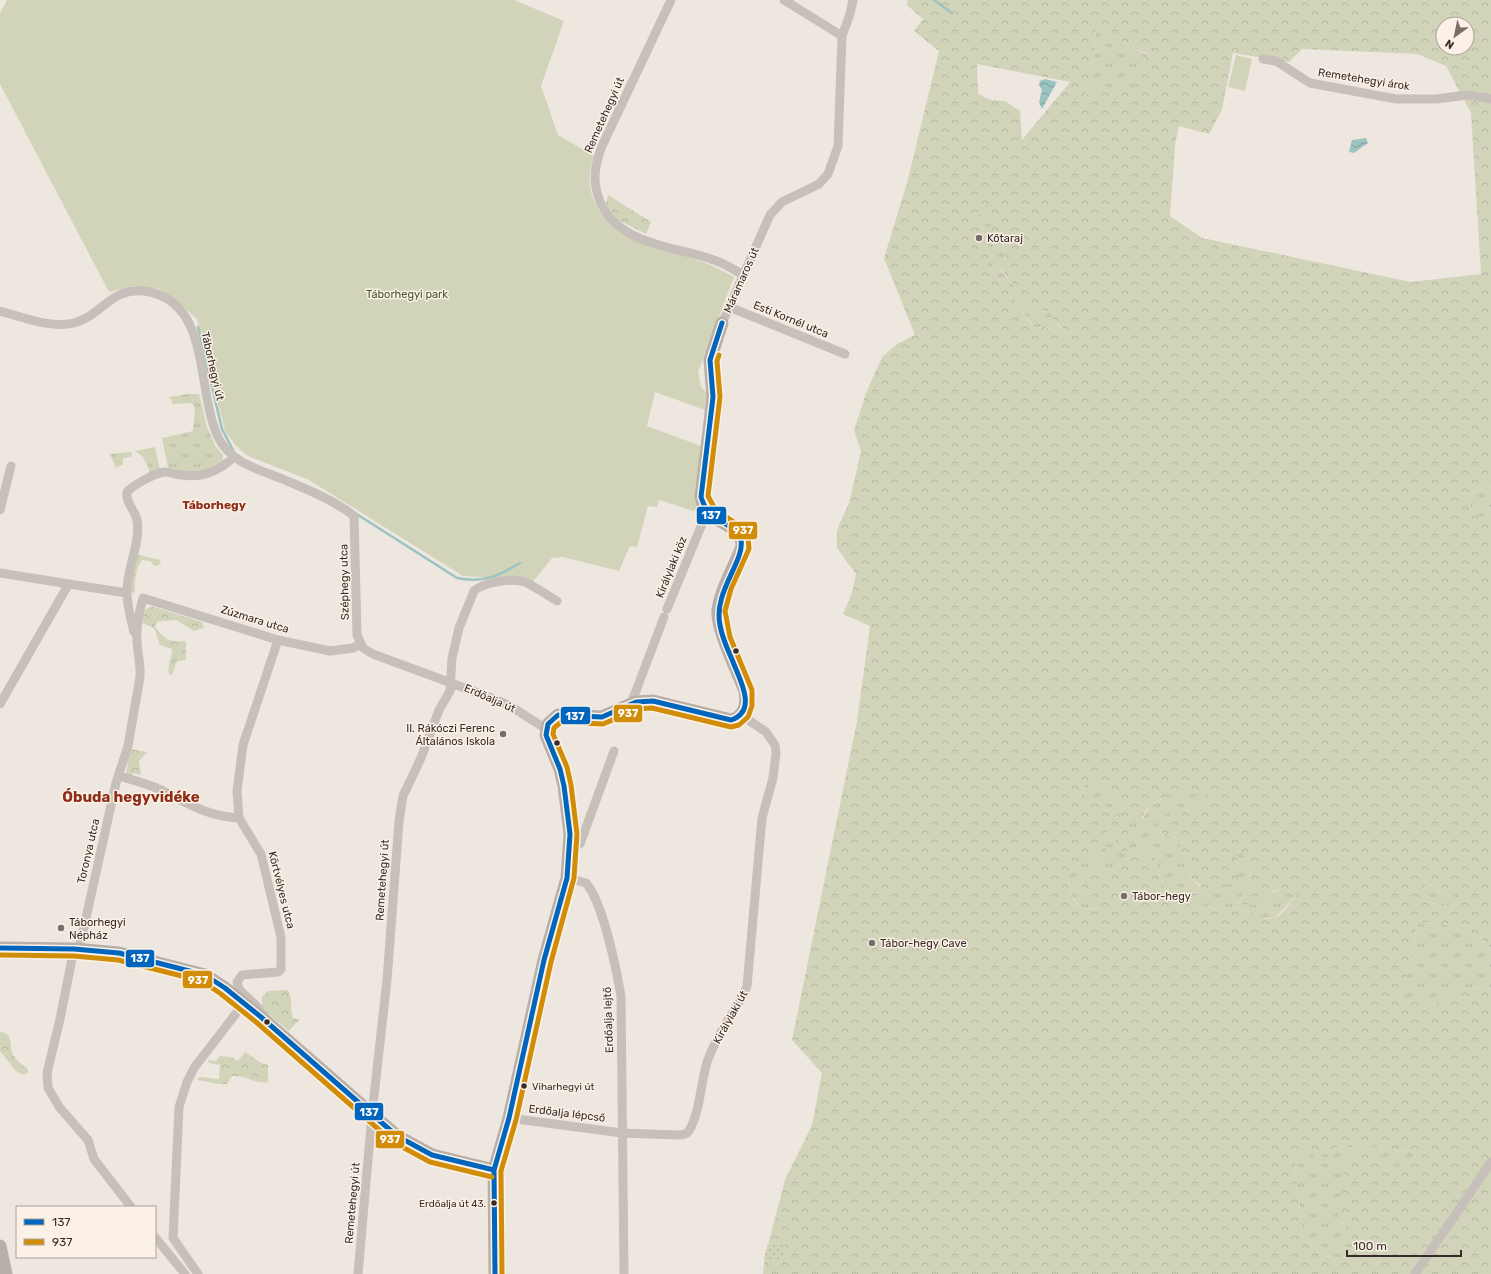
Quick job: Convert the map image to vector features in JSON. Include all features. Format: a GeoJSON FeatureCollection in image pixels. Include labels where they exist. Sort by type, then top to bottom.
{"type":"FeatureCollection","features":[{"type":"Feature","properties":{"kind":"street","name":"Remetehegyi út"},"geometry":{"type":"LineString","coordinates":[[671,0],[602,146],[595,170],[596,189],[607,214],[624,231],[644,240],[718,262],[743,275]]}},
{"type":"Feature","properties":{"kind":"street"},"geometry":{"type":"LineString","coordinates":[[784,0],[842,36]]}},
{"type":"Feature","properties":{"kind":"street","name":"Máramaros út"},"geometry":{"type":"LineString","coordinates":[[707,512],[702,505],[701,497],[713,397],[710,360],[722,323],[770,215],[782,202],[819,184],[828,174],[838,146],[842,36],[854,0]]}},
{"type":"Feature","properties":{"kind":"street","name":"Remetehegyi árok"},"geometry":{"type":"LineString","coordinates":[[1262,59],[1276,61],[1310,83],[1396,99],[1436,99],[1467,96],[1491,99]]}},
{"type":"Feature","properties":{"kind":"street","name":"Táborhegyi út"},"geometry":{"type":"LineString","coordinates":[[0,311],[49,323],[67,324],[82,319],[109,300],[127,292],[150,292],[167,299],[181,311],[191,326],[218,438],[225,449],[234,457],[253,468],[303,488],[350,512],[355,520]]}},
{"type":"Feature","properties":{"kind":"street","name":"Esti Kornél utca"},"geometry":{"type":"LineString","coordinates":[[729,307],[845,354]]}},
{"type":"Feature","properties":{"kind":"street","name":"Toronya utca"},"geometry":{"type":"LineString","coordinates":[[137,640],[129,616],[126,593],[136,541],[137,521],[126,497],[127,492],[136,485],[165,472],[191,476],[203,475],[217,470],[234,457]]}},
{"type":"Feature","properties":{"kind":"street"},"geometry":{"type":"LineString","coordinates":[[0,510],[11,466]]}},
{"type":"Feature","properties":{"kind":"street"},"geometry":{"type":"LineString","coordinates":[[495,1274],[494,1170],[509,1118],[544,960],[567,878],[570,848],[564,786],[560,769],[546,735],[546,729],[548,724],[558,715],[602,717],[631,704],[653,700],[726,719],[737,719],[741,715],[747,700],[745,691],[721,630],[718,612],[723,593],[742,547],[742,542],[736,530],[707,512]]}},
{"type":"Feature","properties":{"kind":"street","name":"Királylaki köz"},"geometry":{"type":"LineString","coordinates":[[631,704],[637,684],[665,613],[707,512]]}},
{"type":"Feature","properties":{"kind":"street","name":"Széphegy utca"},"geometry":{"type":"LineString","coordinates":[[355,520],[357,635],[360,644]]}},
{"type":"Feature","properties":{"kind":"street"},"geometry":{"type":"LineString","coordinates":[[0,573],[126,593]]}},
{"type":"Feature","properties":{"kind":"street","name":"Remetehegyi út"},"geometry":{"type":"LineString","coordinates":[[358,1274],[372,1114],[387,980],[401,805],[403,796],[421,758],[439,710],[450,691],[452,658],[459,628],[474,592],[478,588],[517,581],[526,583],[557,601]]}},
{"type":"Feature","properties":{"kind":"street"},"geometry":{"type":"LineString","coordinates":[[0,704],[68,585]]}},
{"type":"Feature","properties":{"kind":"street","name":"Toronya utca"},"geometry":{"type":"LineString","coordinates":[[130,1206],[94,1158],[88,1140],[52,1097],[47,1081],[76,949],[110,806],[128,746],[141,666],[137,640],[137,620],[144,598]]}},
{"type":"Feature","properties":{"kind":"street","name":"Zúzmara utca"},"geometry":{"type":"LineString","coordinates":[[144,598],[278,640],[330,651],[353,648],[360,644]]}},
{"type":"Feature","properties":{"kind":"street","name":"Körtvélyes utca"},"geometry":{"type":"LineString","coordinates":[[261,1017],[258,1007],[240,989],[237,982],[242,975],[278,972],[281,969],[281,937],[261,854],[239,818],[237,791],[242,751],[278,640]]}},
{"type":"Feature","properties":{"kind":"street","name":"Erdőalja út"},"geometry":{"type":"LineString","coordinates":[[360,644],[372,654],[451,682],[512,707],[540,727],[546,729]]}},
{"type":"Feature","properties":{"kind":"street","name":"Királylaki út"},"geometry":{"type":"LineString","coordinates":[[622,1133],[683,1135],[689,1131],[695,1113],[707,1062],[716,1040],[744,994],[747,986],[762,818],[773,778],[776,753],[775,745],[766,732],[741,715]]}},
{"type":"Feature","properties":{"kind":"street"},"geometry":{"type":"LineString","coordinates":[[570,848],[580,844],[614,751]]}},
{"type":"Feature","properties":{"kind":"street"},"geometry":{"type":"LineString","coordinates":[[119,776],[160,790],[206,812],[220,816],[239,818]]}},
{"type":"Feature","properties":{"kind":"street","name":"Erdőalja lejtő"},"geometry":{"type":"LineString","coordinates":[[567,878],[586,883],[592,890],[596,899],[616,970],[621,996],[622,1017],[622,1133]]}},
{"type":"Feature","properties":{"kind":"street"},"geometry":{"type":"LineString","coordinates":[[0,948],[76,949],[119,953],[205,975],[261,1017],[397,1136],[432,1155],[494,1170]]}},
{"type":"Feature","properties":{"kind":"street"},"geometry":{"type":"LineString","coordinates":[[198,1274],[173,1238],[177,1118],[183,1093],[194,1068],[244,1003]]}},
{"type":"Feature","properties":{"kind":"street","name":"Erdőalja lépcső"},"geometry":{"type":"LineString","coordinates":[[509,1118],[622,1133]]}},
{"type":"Feature","properties":{"kind":"street"},"geometry":{"type":"LineString","coordinates":[[622,1133],[624,1274]]}},
{"type":"Feature","properties":{"kind":"street"},"geometry":{"type":"LineString","coordinates":[[622,1153],[627,1140],[638,1134]]}},
{"type":"Feature","properties":{"kind":"street"},"geometry":{"type":"LineString","coordinates":[[1415,1274],[1491,1162]]}},
{"type":"Feature","properties":{"kind":"street"},"geometry":{"type":"LineString","coordinates":[[156,1238],[185,1274]]}},
{"type":"Feature","properties":{"kind":"street"},"geometry":{"type":"LineString","coordinates":[[0,1246],[6,1274]]}},
{"type":"Feature","properties":{"kind":"green space","name":"Táborhegyi park"},"geometry":{"type":"Polygon","coordinates":[[[7,0],[514,0],[564,21],[541,86],[558,135],[594,156],[591,168],[591,191],[599,211],[615,227],[625,234],[711,265],[734,277],[698,372],[701,387],[707,393],[705,410],[655,392],[647,426],[701,446],[697,512],[659,500],[657,507],[648,506],[637,547],[630,546],[619,571],[563,557],[552,558],[532,583],[514,579],[463,576],[309,480],[248,456],[236,446],[225,431],[197,319],[170,295],[159,289],[133,286],[109,292],[0,84],[0,13],[7,0]]]}},
{"type":"Feature","properties":{"kind":"green space"},"geometry":{"type":"Polygon","coordinates":[[[907,0],[1491,0],[1491,488],[1487,486],[1473,491],[1469,499],[1472,513],[1478,517],[1491,515],[1491,944],[1447,925],[1418,922],[1400,999],[1433,1005],[1459,992],[1485,985],[1491,989],[1491,1274],[763,1274],[765,1256],[785,1180],[812,1125],[822,1073],[792,1040],[857,721],[870,626],[843,614],[852,593],[856,574],[837,548],[837,530],[849,503],[861,451],[854,430],[866,393],[882,357],[897,344],[915,335],[884,258],[907,183],[939,51],[914,31],[923,19],[908,6],[907,0]],[[1096,28],[1092,69],[1085,94],[1134,90],[1147,54],[1096,28]],[[1302,49],[1289,62],[1233,53],[1222,110],[1209,134],[1179,126],[1175,145],[1170,216],[1202,238],[1411,282],[1481,274],[1471,113],[1446,66],[1418,54],[1302,49]],[[977,64],[978,94],[991,100],[1005,101],[1020,111],[1022,140],[1070,82],[977,64]],[[978,206],[979,218],[991,258],[985,258],[986,262],[1026,317],[1035,328],[1046,327],[1062,336],[1067,333],[1052,319],[1051,312],[1029,308],[1025,299],[999,267],[1006,260],[1005,250],[1003,242],[999,236],[991,230],[989,222],[992,212],[987,206],[978,206]],[[1085,784],[1081,793],[1111,809],[1126,827],[1133,841],[1124,853],[1119,850],[1113,833],[1106,831],[1106,854],[1088,860],[1081,860],[1073,868],[1069,874],[1069,887],[1074,899],[1083,908],[1088,910],[1100,908],[1080,883],[1083,872],[1093,869],[1112,871],[1142,851],[1154,854],[1166,893],[1181,900],[1187,893],[1195,892],[1202,905],[1217,910],[1230,907],[1251,912],[1260,918],[1273,919],[1281,914],[1297,895],[1282,889],[1273,891],[1266,900],[1259,904],[1250,905],[1239,903],[1244,890],[1251,884],[1246,860],[1237,850],[1238,879],[1224,887],[1218,889],[1206,888],[1201,886],[1189,875],[1194,862],[1184,861],[1178,838],[1160,832],[1156,824],[1170,814],[1196,809],[1208,794],[1178,795],[1164,798],[1151,805],[1142,818],[1136,822],[1125,822],[1120,815],[1126,806],[1113,793],[1097,786],[1085,784]],[[1423,879],[1426,886],[1422,892],[1425,902],[1456,907],[1459,895],[1453,887],[1438,891],[1423,879]],[[1358,1143],[1334,1148],[1332,1156],[1318,1158],[1305,1151],[1295,1164],[1302,1233],[1322,1256],[1341,1258],[1352,1254],[1354,1241],[1338,1214],[1345,1163],[1360,1149],[1381,1153],[1376,1160],[1390,1169],[1402,1165],[1404,1158],[1414,1161],[1416,1156],[1411,1151],[1391,1150],[1358,1143]]]}},
{"type":"Feature","properties":{"kind":"green space"},"geometry":{"type":"Polygon","coordinates":[[[1096,27],[1147,55],[1134,91],[1085,94],[1092,69],[1096,27]]]}},
{"type":"Feature","properties":{"kind":"green space"},"geometry":{"type":"Polygon","coordinates":[[[1236,55],[1252,59],[1245,91],[1228,87],[1236,55]]]}},
{"type":"Feature","properties":{"kind":"green space"},"geometry":{"type":"Polygon","coordinates":[[[608,195],[651,222],[646,234],[618,220],[606,204],[608,195]]]}},
{"type":"Feature","properties":{"kind":"green space"},"geometry":{"type":"Polygon","coordinates":[[[978,206],[987,206],[992,212],[989,222],[1003,243],[1006,260],[999,268],[1025,299],[1029,308],[1051,312],[1058,326],[1067,333],[1062,336],[1047,327],[1035,328],[1003,284],[987,265],[985,258],[991,258],[979,218],[978,206]]]}},
{"type":"Feature","properties":{"kind":"green space"},"geometry":{"type":"Polygon","coordinates":[[[199,394],[207,427],[216,447],[223,455],[223,460],[217,465],[211,469],[197,473],[183,472],[168,468],[162,438],[193,431],[195,407],[192,403],[173,404],[169,397],[199,394]]]}},
{"type":"Feature","properties":{"kind":"green space"},"geometry":{"type":"Polygon","coordinates":[[[155,447],[160,470],[149,474],[149,469],[143,457],[135,451],[155,447]]]}},
{"type":"Feature","properties":{"kind":"green space"},"geometry":{"type":"Polygon","coordinates":[[[131,452],[132,456],[123,459],[123,464],[116,468],[110,454],[131,452]]]}},
{"type":"Feature","properties":{"kind":"green space"},"geometry":{"type":"Polygon","coordinates":[[[1487,486],[1491,488],[1491,515],[1478,517],[1472,513],[1469,499],[1473,491],[1487,486]]]}},
{"type":"Feature","properties":{"kind":"green space"},"geometry":{"type":"Polygon","coordinates":[[[139,555],[160,560],[161,564],[155,566],[150,561],[142,560],[136,575],[135,593],[130,592],[136,556],[139,555]]]}},
{"type":"Feature","properties":{"kind":"green space"},"geometry":{"type":"Polygon","coordinates":[[[151,606],[202,622],[204,628],[194,631],[176,620],[157,622],[155,626],[164,637],[171,641],[186,641],[186,660],[177,661],[172,675],[169,674],[169,665],[172,649],[160,645],[154,628],[140,622],[145,610],[151,606]]]}},
{"type":"Feature","properties":{"kind":"green space"},"geometry":{"type":"Polygon","coordinates":[[[130,749],[147,752],[139,761],[141,775],[133,773],[132,777],[126,775],[130,749]]]}},
{"type":"Feature","properties":{"kind":"green space"},"geometry":{"type":"Polygon","coordinates":[[[1085,784],[1099,785],[1110,791],[1119,797],[1126,806],[1143,818],[1150,805],[1171,794],[1208,794],[1196,809],[1186,811],[1167,835],[1178,838],[1189,861],[1194,862],[1189,876],[1199,886],[1238,869],[1237,850],[1241,852],[1246,860],[1251,884],[1244,890],[1239,903],[1282,889],[1297,895],[1274,919],[1260,918],[1251,912],[1230,907],[1217,910],[1202,905],[1187,893],[1181,900],[1166,893],[1154,854],[1142,851],[1112,871],[1093,869],[1080,883],[1101,908],[1088,910],[1083,908],[1072,896],[1068,880],[1070,873],[1081,860],[1088,860],[1106,854],[1106,830],[1113,833],[1119,850],[1126,827],[1111,809],[1081,793],[1085,784]]]}},
{"type":"Feature","properties":{"kind":"green space"},"geometry":{"type":"Polygon","coordinates":[[[1423,879],[1438,891],[1453,887],[1459,895],[1456,907],[1425,902],[1422,892],[1426,886],[1423,879]]]}},
{"type":"Feature","properties":{"kind":"green space"},"geometry":{"type":"Polygon","coordinates":[[[1418,922],[1447,925],[1491,944],[1491,989],[1484,985],[1459,992],[1433,1005],[1400,999],[1418,922]]]}},
{"type":"Feature","properties":{"kind":"green space"},"geometry":{"type":"Polygon","coordinates":[[[288,990],[291,997],[291,1011],[293,1018],[300,1019],[289,1031],[262,1009],[262,997],[268,991],[288,990]]]}},
{"type":"Feature","properties":{"kind":"green space"},"geometry":{"type":"Polygon","coordinates":[[[0,1032],[8,1035],[14,1056],[28,1069],[28,1073],[24,1075],[16,1071],[0,1051],[0,1032]]]}},
{"type":"Feature","properties":{"kind":"green space"},"geometry":{"type":"Polygon","coordinates":[[[245,1052],[261,1063],[268,1065],[268,1082],[258,1082],[237,1076],[232,1076],[227,1084],[197,1080],[199,1077],[219,1079],[220,1065],[209,1063],[208,1060],[216,1061],[220,1056],[231,1057],[238,1061],[245,1052]]]}},
{"type":"Feature","properties":{"kind":"green space"},"geometry":{"type":"Polygon","coordinates":[[[1358,1143],[1391,1150],[1411,1151],[1416,1156],[1414,1161],[1390,1169],[1376,1160],[1380,1153],[1338,1214],[1354,1241],[1352,1254],[1341,1258],[1322,1256],[1302,1233],[1295,1164],[1305,1151],[1318,1158],[1334,1148],[1358,1143]]]}},
{"type":"Feature","properties":{"kind":"green space"},"geometry":{"type":"Polygon","coordinates":[[[768,1244],[785,1245],[781,1261],[764,1259],[768,1244]]]}},
{"type":"Feature","properties":{"kind":"water"},"geometry":{"type":"Polygon","coordinates":[[[1045,79],[1057,82],[1042,109],[1039,102],[1042,90],[1039,85],[1040,81],[1045,79]]]}},
{"type":"Feature","properties":{"kind":"water"},"geometry":{"type":"Polygon","coordinates":[[[1366,138],[1368,143],[1354,153],[1349,152],[1352,140],[1366,138]]]}},
{"type":"Feature","properties":{"kind":"waterway"},"geometry":{"type":"LineString","coordinates":[[934,0],[952,13]]}},
{"type":"Feature","properties":{"kind":"waterway"},"geometry":{"type":"LineString","coordinates":[[198,327],[222,429],[233,450]]}},
{"type":"Feature","properties":{"kind":"waterway"},"geometry":{"type":"LineString","coordinates":[[355,513],[457,578],[475,580],[490,578],[520,563]]}},
{"type":"Feature","properties":{"kind":"transit line","name":"137"},"geometry":{"type":"LineString","coordinates":[[495,1274],[494,1170],[509,1118],[544,960],[567,878],[570,834],[564,786],[560,769],[546,735],[548,724],[558,715],[602,717],[636,702],[653,701],[731,720],[739,716],[744,710],[745,694],[743,686],[722,635],[719,613],[725,589],[738,558],[741,548],[741,540],[736,531],[709,513],[701,497],[713,397],[710,360],[722,323]]}},
{"type":"Feature","properties":{"kind":"transit line","name":"937"},"geometry":{"type":"LineString","coordinates":[[502,1274],[501,1171],[516,1120],[551,962],[574,878],[577,834],[571,785],[567,767],[553,734],[554,728],[561,722],[603,724],[638,709],[652,708],[731,727],[739,725],[748,717],[752,706],[752,690],[730,637],[725,611],[731,589],[749,549],[748,537],[741,527],[715,509],[708,496],[720,397],[717,361],[719,355]]}},
{"type":"Feature","properties":{"kind":"transit line","name":"137"},"geometry":{"type":"LineString","coordinates":[[0,948],[74,949],[119,953],[205,975],[225,988],[261,1017],[397,1136],[432,1155],[494,1170]]}},
{"type":"Feature","properties":{"kind":"transit line","name":"937"},"geometry":{"type":"LineString","coordinates":[[0,955],[74,956],[118,960],[202,981],[256,1022],[393,1142],[430,1162],[492,1177]]}},
{"type":"Feature","properties":{"kind":"place","name":"Kőtaraj"},"geometry":{"type":"Point","coordinates":[979,238]}},
{"type":"Feature","properties":{"kind":"place","name":"II. Rákóczi Ferenc Általános Iskola"},"geometry":{"type":"Point","coordinates":[503,734]}},
{"type":"Feature","properties":{"kind":"place","name":"Tábor-hegy"},"geometry":{"type":"Point","coordinates":[1124,896]}},
{"type":"Feature","properties":{"kind":"place","name":"Táborhegyi Népház"},"geometry":{"type":"Point","coordinates":[61,928]}},
{"type":"Feature","properties":{"kind":"place","name":"Tábor-hegy Cave"},"geometry":{"type":"Point","coordinates":[872,943]}},
{"type":"Feature","properties":{"kind":"place","name":"Viharhegyi út"},"geometry":{"type":"Point","coordinates":[524,1086]}},
{"type":"Feature","properties":{"kind":"place","name":"Erdőalja út 43."},"geometry":{"type":"Point","coordinates":[494,1203]}},
{"type":"Feature","properties":{"kind":"district","name":"Táborhegy"},"geometry":{"type":"Point","coordinates":[214,505]}},
{"type":"Feature","properties":{"kind":"district","name":"Óbuda hegyvidéke"},"geometry":{"type":"Point","coordinates":[131,797]}}]}
